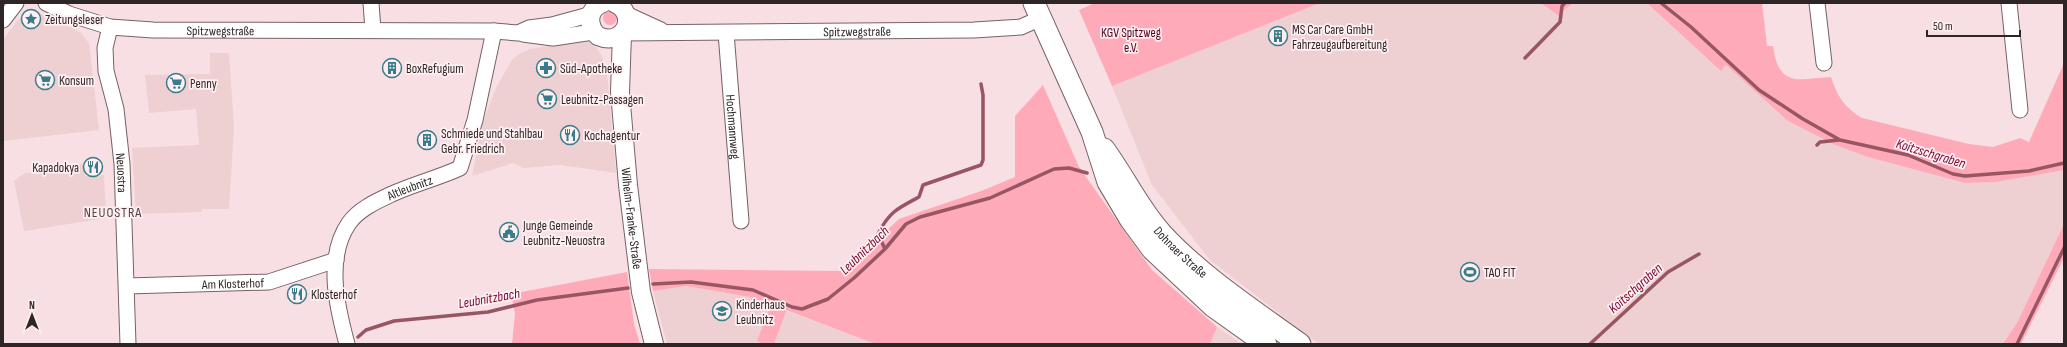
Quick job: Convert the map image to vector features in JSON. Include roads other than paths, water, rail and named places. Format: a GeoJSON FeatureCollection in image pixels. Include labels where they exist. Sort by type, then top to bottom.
{"type":"FeatureCollection","features":[{"type":"Feature","properties":{"kind":"main road","name":"Dohnaer Straße"},"geometry":{"type":"LineString","coordinates":[[1037,10],[1092,132],[1108,182],[1130,219],[1152,249],[1214,307],[1266,344]]}},
{"type":"Feature","properties":{"kind":"main road","name":"Dohnaer Straße"},"geometry":{"type":"LineString","coordinates":[[1092,132],[1119,169],[1145,212],[1161,233],[1179,252],[1224,288],[1300,344]]}},
{"type":"Feature","properties":{"kind":"street"},"geometry":{"type":"LineString","coordinates":[[3,20],[16,3]]}},
{"type":"Feature","properties":{"kind":"street","name":"Spitzwegstraße"},"geometry":{"type":"LineString","coordinates":[[46,3],[69,14],[110,27],[153,30],[373,30],[494,31],[518,33]]}},
{"type":"Feature","properties":{"kind":"street"},"geometry":{"type":"LineString","coordinates":[[371,3],[373,30]]}},
{"type":"Feature","properties":{"kind":"street"},"geometry":{"type":"LineString","coordinates":[[1817,3],[1824,63]]}},
{"type":"Feature","properties":{"kind":"street"},"geometry":{"type":"LineString","coordinates":[[2009,3],[2020,110]]}},
{"type":"Feature","properties":{"kind":"street"},"geometry":{"type":"LineString","coordinates":[[518,33],[529,28],[552,25],[585,16],[609,6]]}},
{"type":"Feature","properties":{"kind":"street","name":"Spitzwegstraße"},"geometry":{"type":"LineString","coordinates":[[609,6],[671,33]]}},
{"type":"Feature","properties":{"kind":"street","name":"Wilhelm-Franke-Straße"},"geometry":{"type":"LineString","coordinates":[[620,92],[611,57],[590,19],[609,6],[627,24],[622,33],[620,92],[626,172],[641,292],[654,344]]}},
{"type":"Feature","properties":{"kind":"street","name":"Spitzwegstraße"},"geometry":{"type":"LineString","coordinates":[[622,33],[974,30],[1021,27],[1037,10]]}},
{"type":"Feature","properties":{"kind":"street","name":"Neuostra"},"geometry":{"type":"LineString","coordinates":[[110,27],[105,48],[106,71],[118,122],[127,286],[128,344]]}},
{"type":"Feature","properties":{"kind":"street","name":"Altleubnitz"},"geometry":{"type":"LineString","coordinates":[[347,344],[336,293],[336,260],[349,223],[366,208],[393,193],[440,177],[460,168],[475,120],[494,31]]}},
{"type":"Feature","properties":{"kind":"street"},"geometry":{"type":"LineString","coordinates":[[518,33],[553,38],[598,35],[616,38],[622,33]]}},
{"type":"Feature","properties":{"kind":"street","name":"Hochmannweg"},"geometry":{"type":"LineString","coordinates":[[726,33],[741,221]]}},
{"type":"Feature","properties":{"kind":"street","name":"Am Klosterhof"},"geometry":{"type":"LineString","coordinates":[[127,286],[269,282],[336,260]]}},
{"type":"Feature","properties":{"kind":"waterway"},"geometry":{"type":"LineString","coordinates":[[1525,58],[1560,22],[1562,6],[1565,3]]}},
{"type":"Feature","properties":{"kind":"waterway","name":"Koitzschgraben"},"geometry":{"type":"LineString","coordinates":[[1661,3],[1691,27],[1759,90],[1803,119],[1840,140],[1908,155],[1953,174],[1965,176],[2029,171],[2064,163]]}},
{"type":"Feature","properties":{"kind":"waterway"},"geometry":{"type":"LineString","coordinates":[[885,249],[878,234],[886,220],[905,204],[919,197],[923,185],[981,165],[983,160],[983,95],[981,84]]}},
{"type":"Feature","properties":{"kind":"waterway","name":"Koitschgraben"},"geometry":{"type":"LineString","coordinates":[[1817,145],[1820,142],[1839,140]]}},
{"type":"Feature","properties":{"kind":"waterway","name":"Leubnitzbach"},"geometry":{"type":"LineString","coordinates":[[653,284],[691,282],[753,290],[792,307],[802,309],[828,299],[854,278],[885,249],[906,224],[920,217],[990,198],[1054,169],[1069,168],[1087,173]]}},
{"type":"Feature","properties":{"kind":"waterway"},"geometry":{"type":"LineString","coordinates":[[2017,344],[2064,248]]}},
{"type":"Feature","properties":{"kind":"waterway","name":"Koitschgraben"},"geometry":{"type":"LineString","coordinates":[[1590,344],[1668,272],[1699,254]]}},
{"type":"Feature","properties":{"kind":"waterway","name":"Leubnitzbach"},"geometry":{"type":"LineString","coordinates":[[358,337],[366,330],[394,321],[488,312],[537,300],[628,288]]}},
{"type":"Feature","properties":{"kind":"place","name":"Zeitungsleser"},"geometry":{"type":"Point","coordinates":[31,19]}},
{"type":"Feature","properties":{"kind":"place","name":"MS Car Care GmbH Fahrzeugaufbereitung"},"geometry":{"type":"Point","coordinates":[1278,36]}},
{"type":"Feature","properties":{"kind":"place","name":"BoxRefugium"},"geometry":{"type":"Point","coordinates":[392,68]}},
{"type":"Feature","properties":{"kind":"place","name":"Süd-Apotheke"},"geometry":{"type":"Point","coordinates":[546,68]}},
{"type":"Feature","properties":{"kind":"place","name":"Konsum"},"geometry":{"type":"Point","coordinates":[45,80]}},
{"type":"Feature","properties":{"kind":"place","name":"Penny"},"geometry":{"type":"Point","coordinates":[176,83]}},
{"type":"Feature","properties":{"kind":"place","name":"Leubnitz-Passagen"},"geometry":{"type":"Point","coordinates":[547,99]}},
{"type":"Feature","properties":{"kind":"place","name":"Kochagentur"},"geometry":{"type":"Point","coordinates":[570,135]}},
{"type":"Feature","properties":{"kind":"place","name":"Schmiede und Stahlbau Gebr. Friedrich"},"geometry":{"type":"Point","coordinates":[427,140]}},
{"type":"Feature","properties":{"kind":"place","name":"Kapadokya"},"geometry":{"type":"Point","coordinates":[93,167]}},
{"type":"Feature","properties":{"kind":"place","name":"Junge Gemeinde Leubnitz-Neuostra"},"geometry":{"type":"Point","coordinates":[509,232]}},
{"type":"Feature","properties":{"kind":"place","name":"TAO FIT"},"geometry":{"type":"Point","coordinates":[1470,272]}},
{"type":"Feature","properties":{"kind":"place","name":"Klosterhof"},"geometry":{"type":"Point","coordinates":[297,294]}},
{"type":"Feature","properties":{"kind":"place","name":"Kinderhaus Leubnitz"},"geometry":{"type":"Point","coordinates":[722,311]}},
{"type":"Feature","properties":{"kind":"district","name":"NEUOSTRA"},"geometry":{"type":"Point","coordinates":[113,212]}},
{"type":"Feature","properties":{"kind":"park label","name":"KGV Spitzweg e.V."},"geometry":{"type":"Point","coordinates":[1131,40]}}]}
